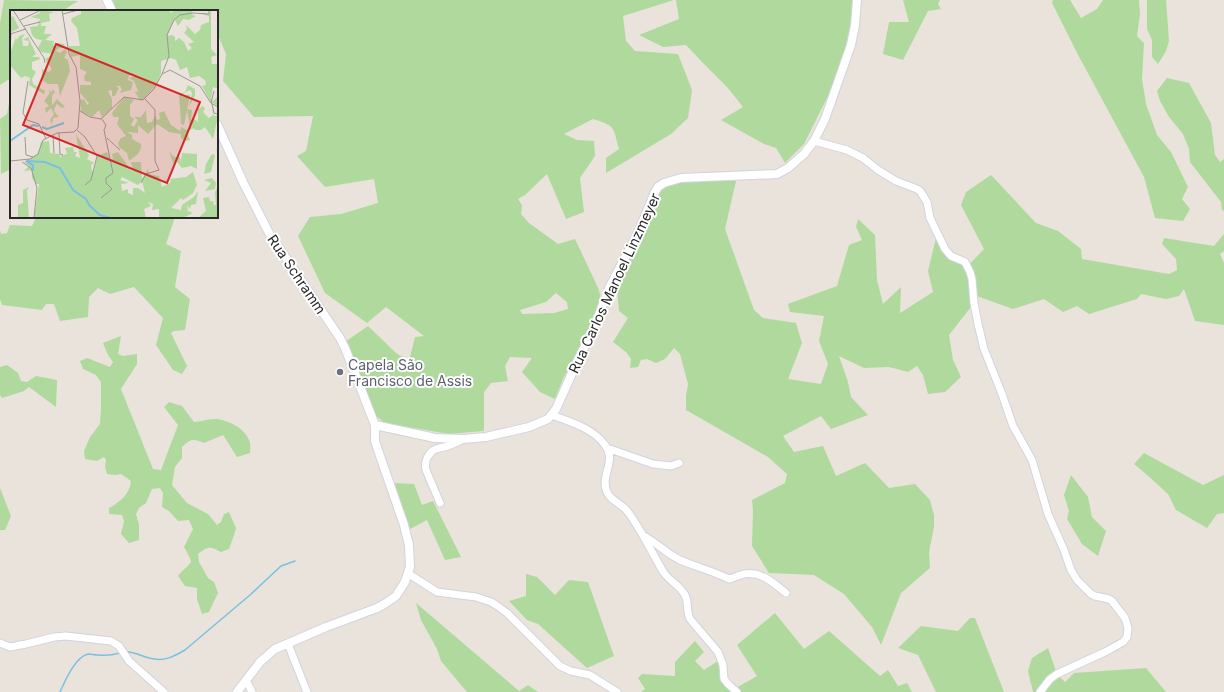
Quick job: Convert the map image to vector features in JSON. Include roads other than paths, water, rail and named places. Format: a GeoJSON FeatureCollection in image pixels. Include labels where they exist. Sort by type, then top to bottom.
{"type":"FeatureCollection","features":[{"type":"Feature","properties":{"kind":"street"},"geometry":{"type":"LineString","coordinates":[[106,0],[111,10]]}},
{"type":"Feature","properties":{"kind":"street","name":"Rua Carlos Manoel Linzmeyer"},"geometry":{"type":"LineString","coordinates":[[552,415],[576,362],[593,330],[610,286],[637,235],[658,187],[681,178],[777,174],[793,165],[814,141],[825,119],[830,101],[851,45],[855,25],[857,0]]}},
{"type":"Feature","properties":{"kind":"street","name":"Rua Schramm"},"geometry":{"type":"LineString","coordinates":[[218,126],[243,182],[269,233],[343,343],[350,358],[374,425],[375,440],[404,525],[409,545],[409,574]]}},
{"type":"Feature","properties":{"kind":"street"},"geometry":{"type":"LineString","coordinates":[[814,141],[856,154],[887,176],[917,189],[922,194],[927,202],[930,218],[945,249],[951,256],[965,262],[970,272],[974,303],[984,349],[1013,426],[1032,460],[1048,514],[1071,570],[1086,590],[1095,596],[1112,601],[1125,618],[1129,632],[1124,642],[1108,651],[1057,674],[1050,679],[1040,692]]}},
{"type":"Feature","properties":{"kind":"street"},"geometry":{"type":"LineString","coordinates":[[374,425],[435,438],[463,439],[486,437],[512,431],[542,422],[552,415],[587,430],[599,438],[607,448],[610,457],[605,480],[608,494],[625,508],[644,536],[668,577],[685,595],[690,619],[718,652],[723,665],[724,679],[737,692]]}},
{"type":"Feature","properties":{"kind":"street"},"geometry":{"type":"LineString","coordinates":[[440,503],[426,470],[426,461],[433,450],[453,444],[463,439]]}},
{"type":"Feature","properties":{"kind":"street"},"geometry":{"type":"LineString","coordinates":[[607,448],[653,464],[671,466],[679,463]]}},
{"type":"Feature","properties":{"kind":"street"},"geometry":{"type":"LineString","coordinates":[[644,536],[680,560],[729,579],[753,573],[767,577],[786,593]]}},
{"type":"Feature","properties":{"kind":"street"},"geometry":{"type":"LineString","coordinates":[[237,692],[270,653],[280,647],[326,627],[372,610],[392,600],[400,590],[409,574],[437,592],[476,597],[491,602],[507,613],[560,666],[571,671],[590,674],[617,692]]}},
{"type":"Feature","properties":{"kind":"street"},"geometry":{"type":"LineString","coordinates":[[0,643],[10,647],[54,637],[66,636],[111,641],[119,646],[129,662],[164,692]]}},
{"type":"Feature","properties":{"kind":"street"},"geometry":{"type":"LineString","coordinates":[[288,644],[307,692]]}},
{"type":"Feature","properties":{"kind":"street"},"geometry":{"type":"LineString","coordinates":[[246,680],[252,692]]}},
{"type":"Feature","properties":{"kind":"waterway"},"geometry":{"type":"LineString","coordinates":[[127,652],[154,659],[164,659],[181,653],[250,595],[281,566],[295,561]]}},
{"type":"Feature","properties":{"kind":"waterway"},"geometry":{"type":"LineString","coordinates":[[60,692],[71,670],[83,656],[88,654],[112,655],[120,653]]}},
{"type":"Feature","properties":{"kind":"place","name":"Capela São Francisco de Assis"},"geometry":{"type":"Point","coordinates":[340,372]}}]}
